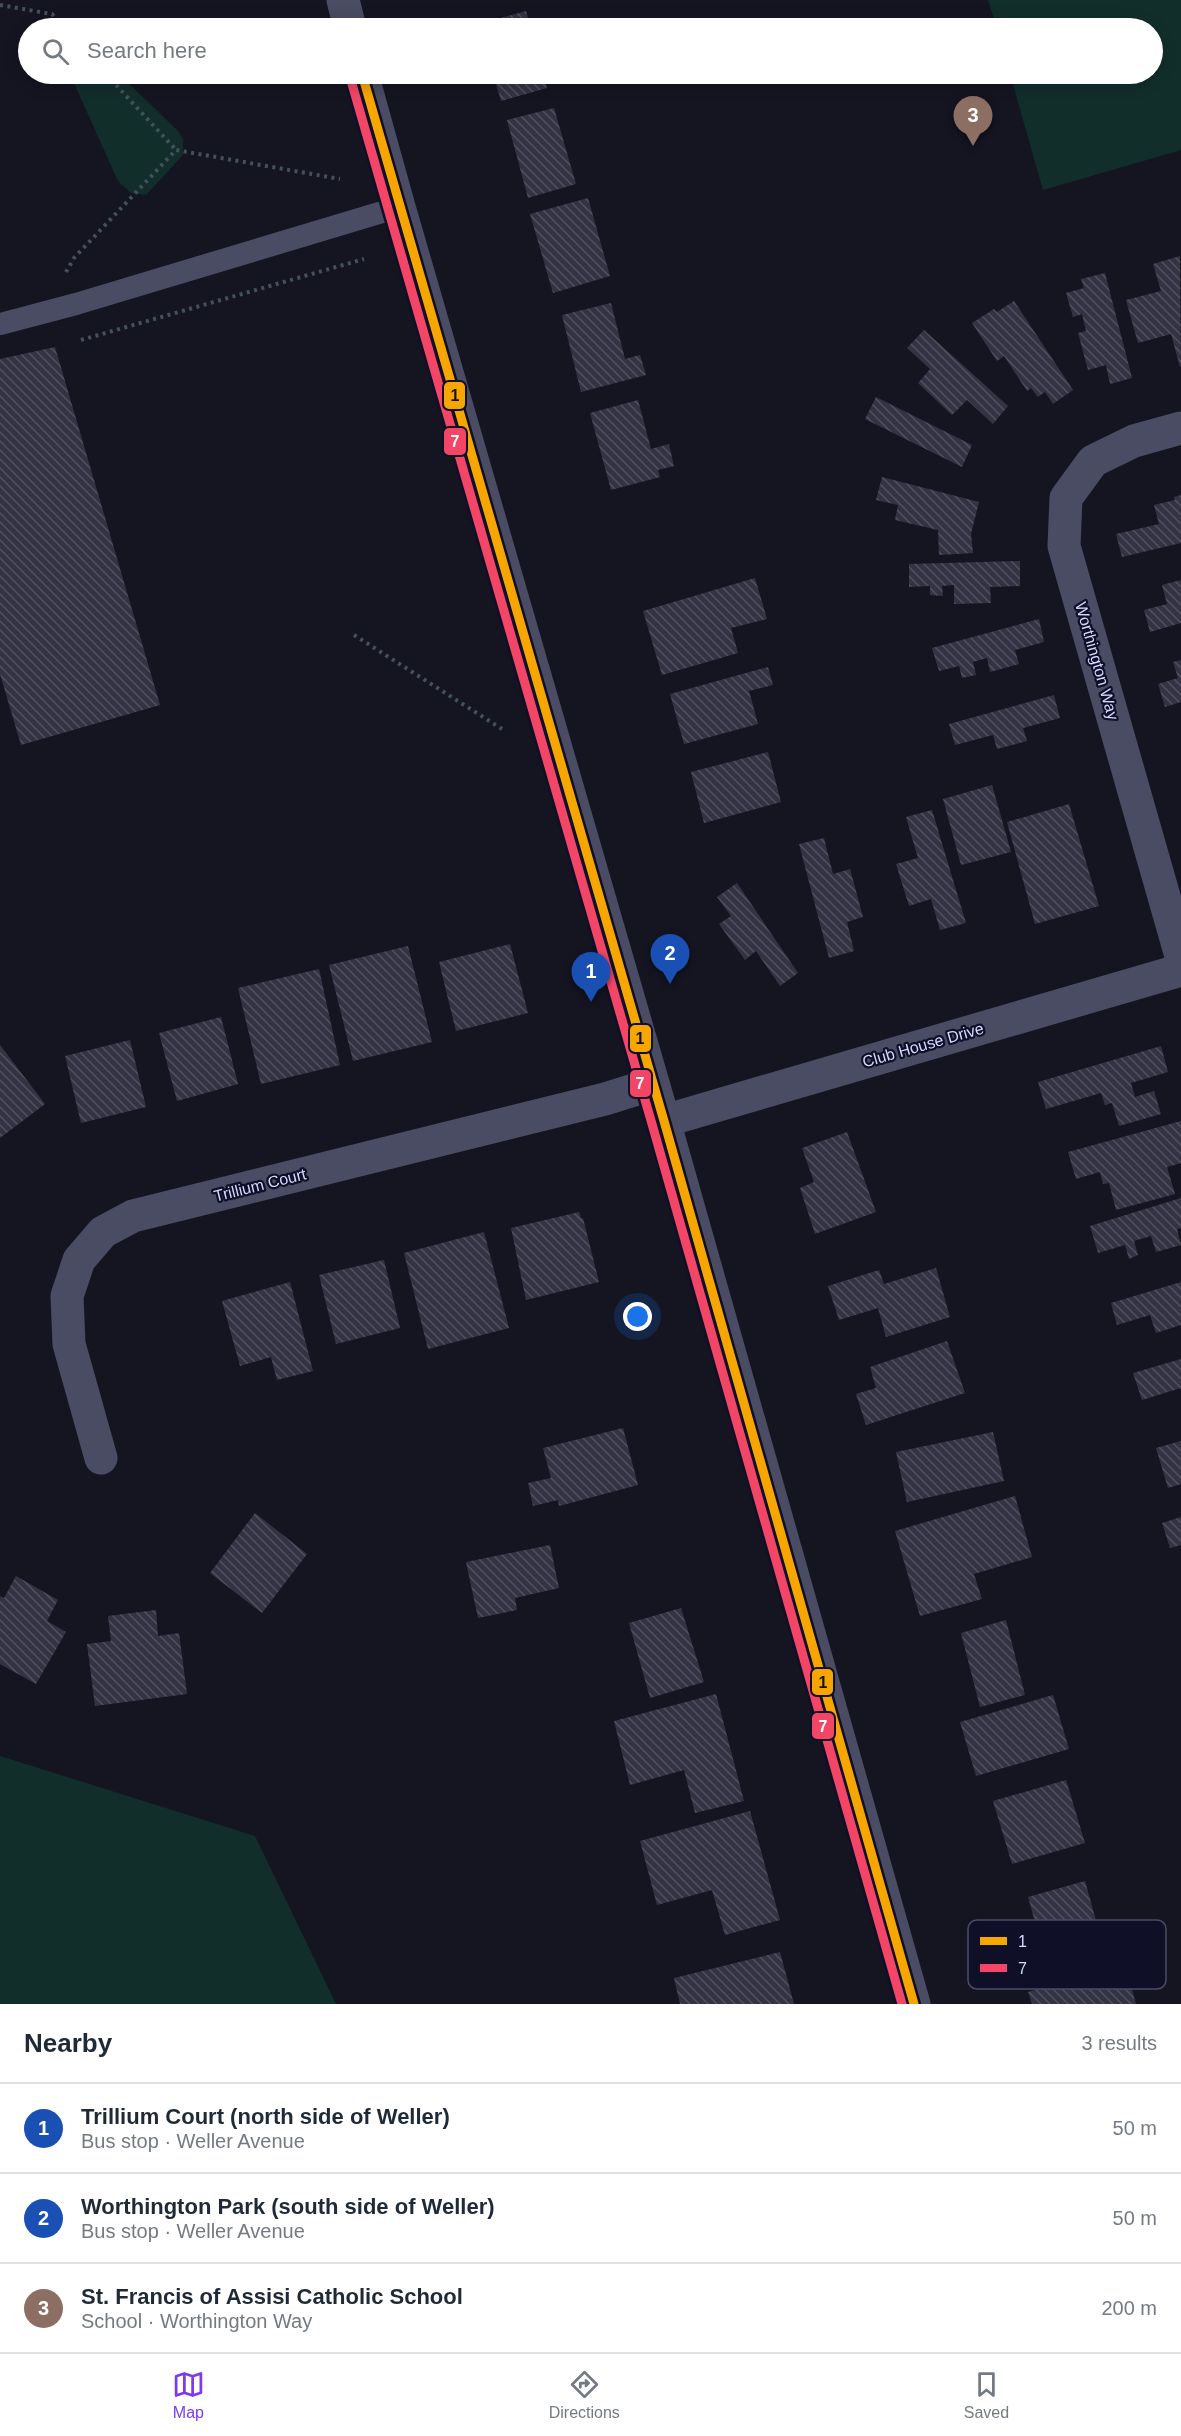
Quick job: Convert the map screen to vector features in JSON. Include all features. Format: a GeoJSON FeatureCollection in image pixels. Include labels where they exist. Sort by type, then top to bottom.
{"type":"FeatureCollection","features":[{"type":"Feature","properties":{"kind":"street"},"geometry":{"type":"LineString","coordinates":[[342,0],[347,18]]}},
{"type":"Feature","properties":{"kind":"street"},"geometry":{"type":"LineString","coordinates":[[366,84],[399,207],[664,1121],[914,2004]]}},
{"type":"Feature","properties":{"kind":"street","name":"Worthington Way"},"geometry":{"type":"LineString","coordinates":[[1181,428],[1134,441],[1093,461],[1066,498],[1064,546],[1181,956]]}},
{"type":"Feature","properties":{"kind":"street","name":"Club House Drive"},"geometry":{"type":"LineString","coordinates":[[664,1121],[1181,970]]}},
{"type":"Feature","properties":{"kind":"street","name":"Trillium Court"},"geometry":{"type":"LineString","coordinates":[[101,1458],[69,1344],[67,1296],[79,1260],[103,1232],[133,1216],[605,1099],[653,1084]]}},
{"type":"Feature","properties":{"kind":"lane"},"geometry":{"type":"LineString","coordinates":[[0,324],[41,314],[399,207]]}},
{"type":"Feature","properties":{"kind":"path"},"geometry":{"type":"LineString","coordinates":[[0,5],[52,14],[56,18]]}},
{"type":"Feature","properties":{"kind":"path"},"geometry":{"type":"LineString","coordinates":[[115,84],[176,150],[340,179]]}},
{"type":"Feature","properties":{"kind":"path"},"geometry":{"type":"LineString","coordinates":[[41,314],[74,258],[176,150]]}},
{"type":"Feature","properties":{"kind":"path"},"geometry":{"type":"LineString","coordinates":[[81,340],[364,259]]}},
{"type":"Feature","properties":{"kind":"path"},"geometry":{"type":"LineString","coordinates":[[354,635],[502,729]]}},
{"type":"Feature","properties":{"kind":"green space"},"geometry":{"type":"Polygon","coordinates":[[[988,0],[1181,0],[1181,150],[1043,190],[1013,84],[1163,84],[1163,18],[994,18],[988,0]]]}},
{"type":"Feature","properties":{"kind":"green space"},"geometry":{"type":"Polygon","coordinates":[[[74,84],[129,84],[178,131],[183,139],[183,155],[146,195],[131,193],[118,181],[74,84]]]}},
{"type":"Feature","properties":{"kind":"green space"},"geometry":{"type":"Polygon","coordinates":[[[0,1756],[255,1836],[336,2004],[0,2004],[0,1756]]]}},
{"type":"Feature","properties":{"kind":"building"},"geometry":{"type":"Polygon","coordinates":[[[526,11],[528,18],[501,18],[526,11]]]}},
{"type":"Feature","properties":{"kind":"building"},"geometry":{"type":"Polygon","coordinates":[[[496,84],[546,84],[547,88],[501,101],[496,84]]]}},
{"type":"Feature","properties":{"kind":"building"},"geometry":{"type":"Polygon","coordinates":[[[554,108],[576,184],[528,198],[507,120],[554,108]]]}},
{"type":"Feature","properties":{"kind":"building"},"geometry":{"type":"Polygon","coordinates":[[[588,198],[610,276],[553,293],[530,214],[588,198]]]}},
{"type":"Feature","properties":{"kind":"building"},"geometry":{"type":"Polygon","coordinates":[[[1180,256],[1180,367],[1171,334],[1138,343],[1126,300],[1161,291],[1153,264],[1180,256]]]}},
{"type":"Feature","properties":{"kind":"building"},"geometry":{"type":"Polygon","coordinates":[[[1105,273],[1132,378],[1110,384],[1106,365],[1088,370],[1078,333],[1086,331],[1082,314],[1073,317],[1066,293],[1084,288],[1081,279],[1105,273]]]}},
{"type":"Feature","properties":{"kind":"building"},"geometry":{"type":"Polygon","coordinates":[[[1014,301],[1073,390],[1053,404],[1045,392],[1038,397],[1031,388],[1027,391],[1004,356],[997,361],[972,323],[994,309],[997,312],[1014,301]]]}},
{"type":"Feature","properties":{"kind":"building"},"geometry":{"type":"Polygon","coordinates":[[[611,303],[625,359],[640,355],[646,375],[581,392],[562,315],[611,303]]]}},
{"type":"Feature","properties":{"kind":"building"},"geometry":{"type":"Polygon","coordinates":[[[924,330],[1008,406],[993,424],[967,400],[952,415],[918,383],[930,369],[907,348],[924,330]]]}},
{"type":"Feature","properties":{"kind":"building"},"geometry":{"type":"Polygon","coordinates":[[[55,347],[160,705],[21,745],[0,674],[0,359],[55,347]]]}},
{"type":"Feature","properties":{"kind":"building"},"geometry":{"type":"Polygon","coordinates":[[[876,397],[972,445],[962,467],[865,419],[876,397]]]}},
{"type":"Feature","properties":{"kind":"building"},"geometry":{"type":"Polygon","coordinates":[[[638,400],[651,449],[669,444],[674,466],[658,470],[660,477],[611,490],[590,413],[638,400]]]}},
{"type":"Feature","properties":{"kind":"building"},"geometry":{"type":"Polygon","coordinates":[[[882,477],[979,502],[971,534],[973,553],[939,555],[938,530],[895,520],[898,505],[876,500],[882,477]]]}},
{"type":"Feature","properties":{"kind":"building"},"geometry":{"type":"Polygon","coordinates":[[[1181,495],[1181,543],[1122,557],[1116,534],[1159,524],[1154,505],[1175,500],[1174,497],[1181,495]]]}},
{"type":"Feature","properties":{"kind":"building"},"geometry":{"type":"Polygon","coordinates":[[[1020,561],[1020,586],[990,587],[991,603],[954,604],[954,585],[942,586],[943,596],[930,595],[930,586],[909,587],[909,564],[1020,561]]]}},
{"type":"Feature","properties":{"kind":"building"},"geometry":{"type":"Polygon","coordinates":[[[755,578],[767,619],[731,628],[738,653],[662,675],[643,611],[755,578]]]}},
{"type":"Feature","properties":{"kind":"building"},"geometry":{"type":"Polygon","coordinates":[[[1181,580],[1181,623],[1150,632],[1144,610],[1167,604],[1162,585],[1181,580]]]}},
{"type":"Feature","properties":{"kind":"building"},"geometry":{"type":"Polygon","coordinates":[[[1039,619],[1044,642],[1015,650],[1019,664],[990,672],[987,658],[973,662],[976,675],[962,678],[959,666],[939,671],[932,648],[1039,619]]]}},
{"type":"Feature","properties":{"kind":"building"},"geometry":{"type":"Polygon","coordinates":[[[1181,660],[1181,702],[1165,707],[1158,684],[1178,678],[1173,662],[1181,660]]]}},
{"type":"Feature","properties":{"kind":"building"},"geometry":{"type":"Polygon","coordinates":[[[768,667],[773,685],[749,691],[758,724],[684,744],[670,694],[768,667]]]}},
{"type":"Feature","properties":{"kind":"building"},"geometry":{"type":"Polygon","coordinates":[[[1054,695],[1060,718],[1023,728],[1027,741],[997,749],[993,735],[955,745],[949,724],[1054,695]]]}},
{"type":"Feature","properties":{"kind":"building"},"geometry":{"type":"Polygon","coordinates":[[[768,752],[781,802],[704,823],[691,772],[768,752]]]}},
{"type":"Feature","properties":{"kind":"building"},"geometry":{"type":"Polygon","coordinates":[[[992,785],[1011,852],[961,865],[943,799],[992,785]]]}},
{"type":"Feature","properties":{"kind":"building"},"geometry":{"type":"Polygon","coordinates":[[[1069,804],[1099,906],[1035,924],[1007,822],[1069,804]]]}},
{"type":"Feature","properties":{"kind":"building"},"geometry":{"type":"Polygon","coordinates":[[[932,810],[966,923],[940,930],[931,899],[909,906],[896,864],[918,858],[906,817],[932,810]]]}},
{"type":"Feature","properties":{"kind":"building"},"geometry":{"type":"Polygon","coordinates":[[[824,838],[833,874],[850,869],[863,917],[847,922],[854,951],[829,958],[799,844],[824,838]]]}},
{"type":"Feature","properties":{"kind":"building"},"geometry":{"type":"Polygon","coordinates":[[[737,883],[798,973],[780,986],[756,951],[745,960],[719,924],[731,916],[717,897],[737,883]]]}},
{"type":"Feature","properties":{"kind":"building"},"geometry":{"type":"Polygon","coordinates":[[[510,944],[528,1013],[456,1031],[439,962],[510,944]]]}},
{"type":"Feature","properties":{"kind":"building"},"geometry":{"type":"Polygon","coordinates":[[[408,946],[432,1042],[353,1061],[329,965],[408,946]]]}},
{"type":"Feature","properties":{"kind":"building"},"geometry":{"type":"Polygon","coordinates":[[[319,969],[340,1065],[261,1084],[238,988],[319,969]]]}},
{"type":"Feature","properties":{"kind":"building"},"geometry":{"type":"Polygon","coordinates":[[[221,1017],[238,1084],[177,1101],[159,1033],[221,1017]]]}},
{"type":"Feature","properties":{"kind":"building"},"geometry":{"type":"Polygon","coordinates":[[[130,1040],[146,1107],[81,1123],[65,1056],[130,1040]]]}},
{"type":"Feature","properties":{"kind":"building"},"geometry":{"type":"Polygon","coordinates":[[[0,1045],[45,1104],[0,1138],[0,1045]]]}},
{"type":"Feature","properties":{"kind":"building"},"geometry":{"type":"Polygon","coordinates":[[[1161,1046],[1168,1072],[1131,1083],[1135,1097],[1154,1091],[1161,1114],[1119,1126],[1112,1103],[1105,1105],[1101,1093],[1046,1109],[1038,1082],[1161,1046]]]}},
{"type":"Feature","properties":{"kind":"building"},"geometry":{"type":"Polygon","coordinates":[[[1181,1121],[1181,1163],[1167,1167],[1175,1194],[1116,1210],[1109,1183],[1103,1184],[1100,1172],[1076,1179],[1068,1152],[1181,1121]]]}},
{"type":"Feature","properties":{"kind":"building"},"geometry":{"type":"Polygon","coordinates":[[[847,1132],[876,1212],[815,1234],[800,1188],[814,1182],[802,1148],[847,1132]]]}},
{"type":"Feature","properties":{"kind":"building"},"geometry":{"type":"Polygon","coordinates":[[[1181,1198],[1181,1228],[1177,1229],[1181,1245],[1156,1252],[1151,1236],[1134,1241],[1138,1255],[1129,1259],[1125,1245],[1098,1253],[1090,1226],[1181,1198]]]}},
{"type":"Feature","properties":{"kind":"building"},"geometry":{"type":"Polygon","coordinates":[[[579,1212],[583,1218],[599,1282],[526,1300],[511,1228],[579,1212]]]}},
{"type":"Feature","properties":{"kind":"building"},"geometry":{"type":"Polygon","coordinates":[[[484,1232],[509,1328],[428,1349],[404,1253],[484,1232]]]}},
{"type":"Feature","properties":{"kind":"building"},"geometry":{"type":"Polygon","coordinates":[[[384,1260],[400,1328],[336,1344],[319,1275],[384,1260]]]}},
{"type":"Feature","properties":{"kind":"building"},"geometry":{"type":"Polygon","coordinates":[[[936,1268],[950,1317],[886,1337],[878,1308],[839,1320],[828,1286],[879,1270],[884,1284],[936,1268]]]}},
{"type":"Feature","properties":{"kind":"building"},"geometry":{"type":"Polygon","coordinates":[[[290,1282],[313,1371],[277,1380],[271,1357],[240,1366],[222,1301],[290,1282]]]}},
{"type":"Feature","properties":{"kind":"building"},"geometry":{"type":"Polygon","coordinates":[[[1181,1282],[1181,1325],[1156,1333],[1150,1315],[1117,1325],[1111,1303],[1181,1282]]]}},
{"type":"Feature","properties":{"kind":"building"},"geometry":{"type":"Polygon","coordinates":[[[947,1341],[965,1393],[866,1425],[856,1394],[876,1388],[870,1367],[947,1341]]]}},
{"type":"Feature","properties":{"kind":"building"},"geometry":{"type":"Polygon","coordinates":[[[1181,1359],[1181,1388],[1142,1400],[1133,1373],[1181,1359]]]}},
{"type":"Feature","properties":{"kind":"building"},"geometry":{"type":"Polygon","coordinates":[[[623,1428],[638,1485],[559,1506],[558,1500],[533,1506],[528,1483],[551,1478],[543,1448],[623,1428]]]}},
{"type":"Feature","properties":{"kind":"building"},"geometry":{"type":"Polygon","coordinates":[[[993,1432],[1004,1481],[907,1502],[896,1452],[993,1432]]]}},
{"type":"Feature","properties":{"kind":"building"},"geometry":{"type":"Polygon","coordinates":[[[1181,1441],[1181,1484],[1168,1488],[1156,1448],[1181,1441]]]}},
{"type":"Feature","properties":{"kind":"building"},"geometry":{"type":"Polygon","coordinates":[[[1015,1496],[1032,1557],[974,1574],[982,1599],[920,1616],[895,1531],[1015,1496]]]}},
{"type":"Feature","properties":{"kind":"building"},"geometry":{"type":"Polygon","coordinates":[[[255,1513],[307,1554],[262,1613],[210,1573],[255,1513]]]}},
{"type":"Feature","properties":{"kind":"building"},"geometry":{"type":"Polygon","coordinates":[[[1181,1517],[1181,1545],[1170,1548],[1162,1523],[1181,1517]]]}},
{"type":"Feature","properties":{"kind":"building"},"geometry":{"type":"Polygon","coordinates":[[[550,1545],[559,1588],[515,1598],[517,1610],[478,1618],[466,1562],[550,1545]]]}},
{"type":"Feature","properties":{"kind":"building"},"geometry":{"type":"Polygon","coordinates":[[[16,1576],[58,1600],[47,1621],[66,1632],[36,1684],[0,1664],[0,1596],[4,1598],[16,1576]]]}},
{"type":"Feature","properties":{"kind":"building"},"geometry":{"type":"Polygon","coordinates":[[[681,1608],[704,1682],[650,1698],[629,1623],[681,1608]]]}},
{"type":"Feature","properties":{"kind":"building"},"geometry":{"type":"Polygon","coordinates":[[[156,1610],[158,1636],[179,1633],[187,1694],[95,1706],[87,1644],[111,1641],[108,1616],[156,1610]]]}},
{"type":"Feature","properties":{"kind":"building"},"geometry":{"type":"Polygon","coordinates":[[[1006,1620],[1025,1695],[980,1707],[961,1633],[1006,1620]]]}},
{"type":"Feature","properties":{"kind":"building"},"geometry":{"type":"Polygon","coordinates":[[[716,1694],[744,1801],[695,1813],[684,1770],[630,1785],[614,1721],[716,1694]]]}},
{"type":"Feature","properties":{"kind":"building"},"geometry":{"type":"Polygon","coordinates":[[[1053,1695],[1069,1749],[976,1776],[960,1722],[1053,1695]]]}},
{"type":"Feature","properties":{"kind":"building"},"geometry":{"type":"Polygon","coordinates":[[[1066,1780],[1085,1843],[1012,1864],[993,1801],[1066,1780]]]}},
{"type":"Feature","properties":{"kind":"building"},"geometry":{"type":"Polygon","coordinates":[[[750,1811],[780,1920],[725,1935],[712,1890],[657,1905],[640,1841],[750,1811]]]}},
{"type":"Feature","properties":{"kind":"building"},"geometry":{"type":"Polygon","coordinates":[[[1085,1881],[1096,1920],[1034,1920],[1028,1897],[1085,1881]]]}},
{"type":"Feature","properties":{"kind":"building"},"geometry":{"type":"Polygon","coordinates":[[[780,1952],[794,2004],[680,2004],[674,1978],[780,1952]]]}},
{"type":"Feature","properties":{"kind":"building"},"geometry":{"type":"Polygon","coordinates":[[[1039,1989],[1132,1989],[1136,2004],[1032,2004],[1028,1992],[1039,1989]]]}},
{"type":"Feature","properties":{"kind":"transit line","name":"7"},"geometry":{"type":"LineString","coordinates":[[352,84],[652,1124],[902,2004]]}},
{"type":"Feature","properties":{"kind":"transit line","name":"1"},"geometry":{"type":"LineString","coordinates":[[365,84],[664,1121],[914,2004]]}},
{"type":"Feature","properties":{"kind":"place","name":"St. Francis of Assisi Catholic School"},"geometry":{"type":"Point","coordinates":[973,146]}},
{"type":"Feature","properties":{"kind":"place","name":"Worthington Park (south side of Weller)"},"geometry":{"type":"Point","coordinates":[670,984]}},
{"type":"Feature","properties":{"kind":"place","name":"Trillium Court (north side of Weller)"},"geometry":{"type":"Point","coordinates":[591,1002]}}]}
